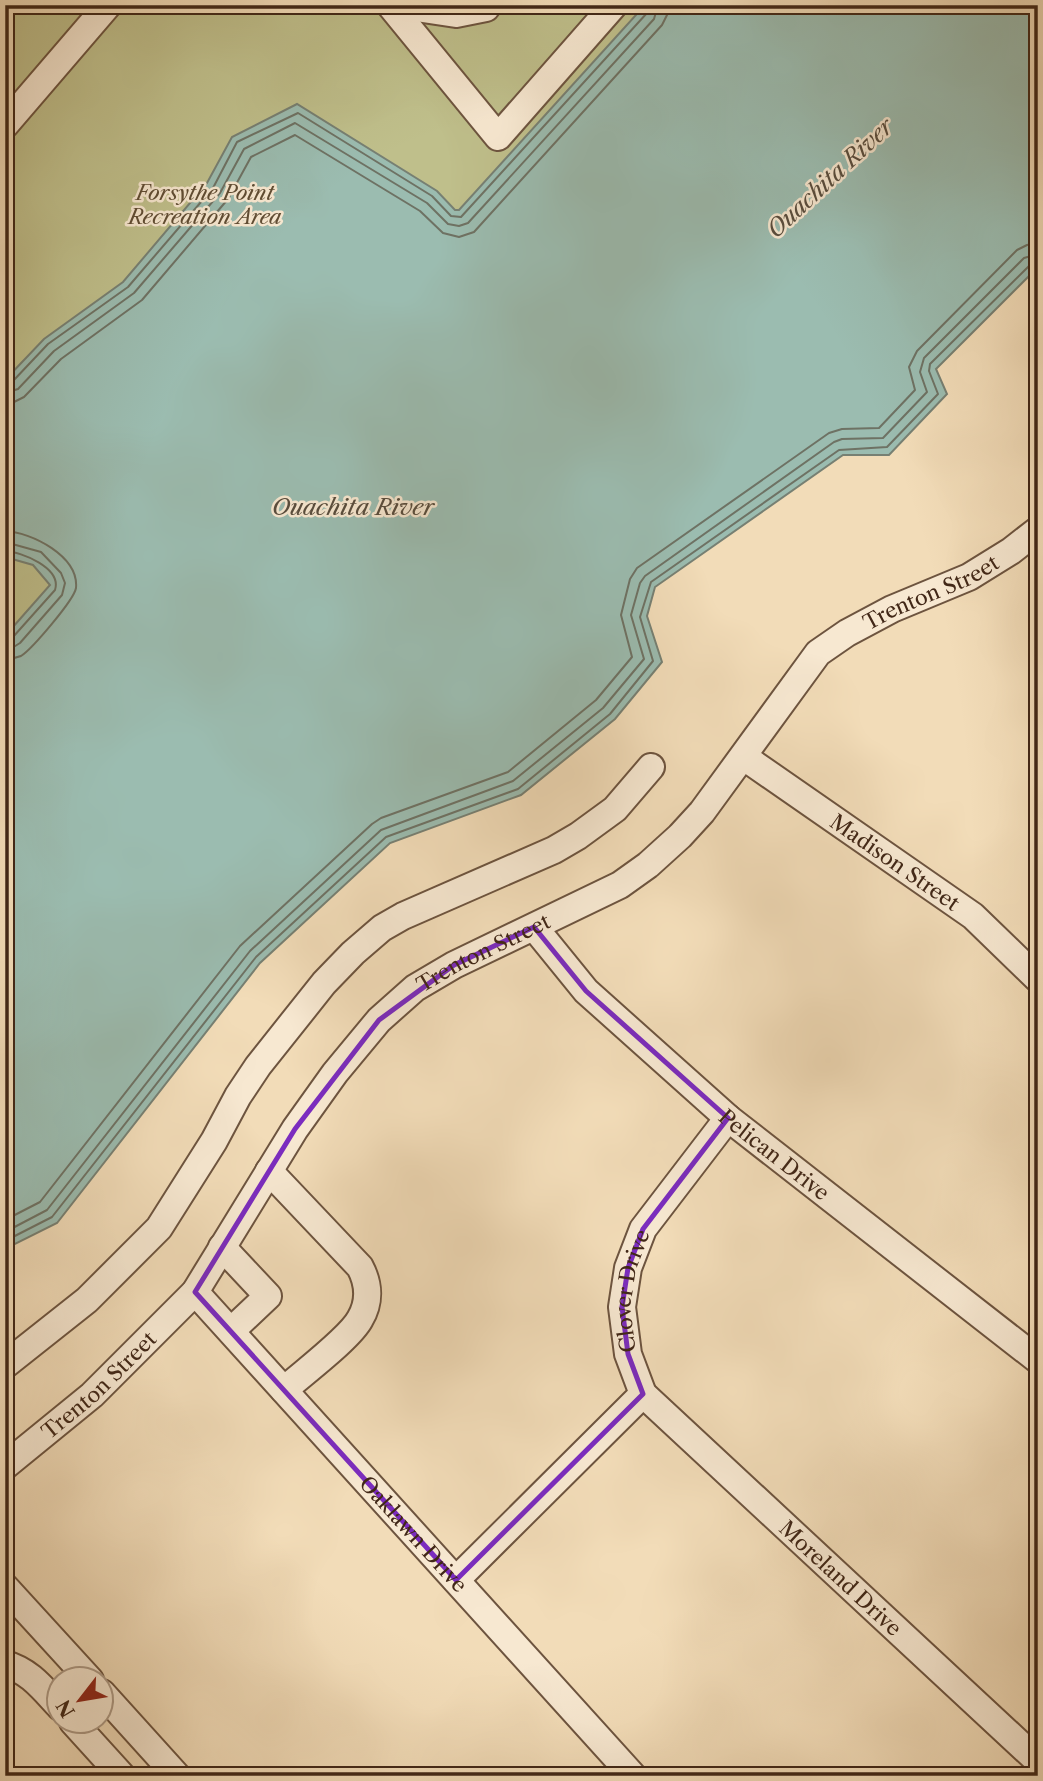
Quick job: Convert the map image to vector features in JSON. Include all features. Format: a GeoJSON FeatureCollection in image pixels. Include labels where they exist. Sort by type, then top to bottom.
{"type":"FeatureCollection","features":[{"type":"Feature","properties":{"kind":"street"},"geometry":{"type":"LineString","coordinates":[[5,125],[108,5]]}},
{"type":"Feature","properties":{"kind":"street"},"geometry":{"type":"LineString","coordinates":[[390,5],[498,137],[614,5]]}},
{"type":"Feature","properties":{"kind":"street"},"geometry":{"type":"LineString","coordinates":[[396,5],[456,14],[486,8],[488,5]]}},
{"type":"Feature","properties":{"kind":"street","name":"Trenton Street"},"geometry":{"type":"LineString","coordinates":[[5,1466],[92,1395],[195,1292],[295,1129],[335,1073],[379,1020],[415,988],[454,965],[620,885],[648,865],[702,812],[818,653],[847,633],[892,609],[969,576],[1011,551],[1038,530]]}},
{"type":"Feature","properties":{"kind":"street","name":"Madison Street"},"geometry":{"type":"LineString","coordinates":[[744,757],[973,916],[1038,979]]}},
{"type":"Feature","properties":{"kind":"street"},"geometry":{"type":"LineString","coordinates":[[5,1365],[86,1300],[159,1228],[258,1066],[324,983],[353,953],[382,928],[403,916],[554,850],[578,836],[615,809],[651,767]]}},
{"type":"Feature","properties":{"kind":"street","name":"Pelican Drive"},"geometry":{"type":"LineString","coordinates":[[534,928],[586,991],[728,1118],[1038,1360]]}},
{"type":"Feature","properties":{"kind":"street","name":"Clover Drive"},"geometry":{"type":"LineString","coordinates":[[643,1394],[628,1354],[622,1307],[628,1268],[643,1229],[728,1118]]}},
{"type":"Feature","properties":{"kind":"street"},"geometry":{"type":"LineString","coordinates":[[269,1171],[360,1267],[367,1280],[367,1301],[360,1320],[284,1390]]}},
{"type":"Feature","properties":{"kind":"street"},"geometry":{"type":"LineString","coordinates":[[222,1247],[268,1296],[231,1331]]}},
{"type":"Feature","properties":{"kind":"street","name":"Oaklawn Drive"},"geometry":{"type":"LineString","coordinates":[[195,1292],[633,1776]]}},
{"type":"Feature","properties":{"kind":"street"},"geometry":{"type":"LineString","coordinates":[[456,1580],[643,1394]]}},
{"type":"Feature","properties":{"kind":"street","name":"Moreland Drive"},"geometry":{"type":"LineString","coordinates":[[643,1394],[1038,1761]]}},
{"type":"Feature","properties":{"kind":"street"},"geometry":{"type":"LineString","coordinates":[[5,1587],[77,1666]]}},
{"type":"Feature","properties":{"kind":"street"},"geometry":{"type":"LineString","coordinates":[[5,1664],[21,1669],[46,1692]]}},
{"type":"Feature","properties":{"kind":"street"},"geometry":{"type":"LineString","coordinates":[[116,1708],[177,1776]]}},
{"type":"Feature","properties":{"kind":"street"},"geometry":{"type":"LineString","coordinates":[[86,1736],[122,1776]]}},
{"type":"Feature","properties":{"kind":"highlighted area"},"geometry":{"type":"Polygon","coordinates":[[[534,927],[586,991],[728,1118],[643,1229],[628,1268],[622,1307],[628,1354],[643,1394],[456,1580],[195,1292],[295,1129],[379,1020],[454,965],[534,927]]]}},
{"type":"Feature","properties":{"kind":"green space","name":"Forsythe Point Recreation Area"},"geometry":{"type":"Polygon","coordinates":[[[5,5],[650,5],[5,701],[5,5]]]}},
{"type":"Feature","properties":{"kind":"water","name":"Ouachita River"},"geometry":{"type":"Polygon","coordinates":[[[645,5],[1038,5],[1038,267],[936,369],[947,394],[889,455],[843,455],[655,587],[647,616],[662,662],[615,719],[521,795],[390,843],[260,963],[57,1223],[5,1249],[5,636],[50,585],[33,565],[5,557],[5,380],[44,339],[123,282],[207,183],[232,137],[297,104],[437,191],[455,210],[459,210],[645,5]]]}}]}
